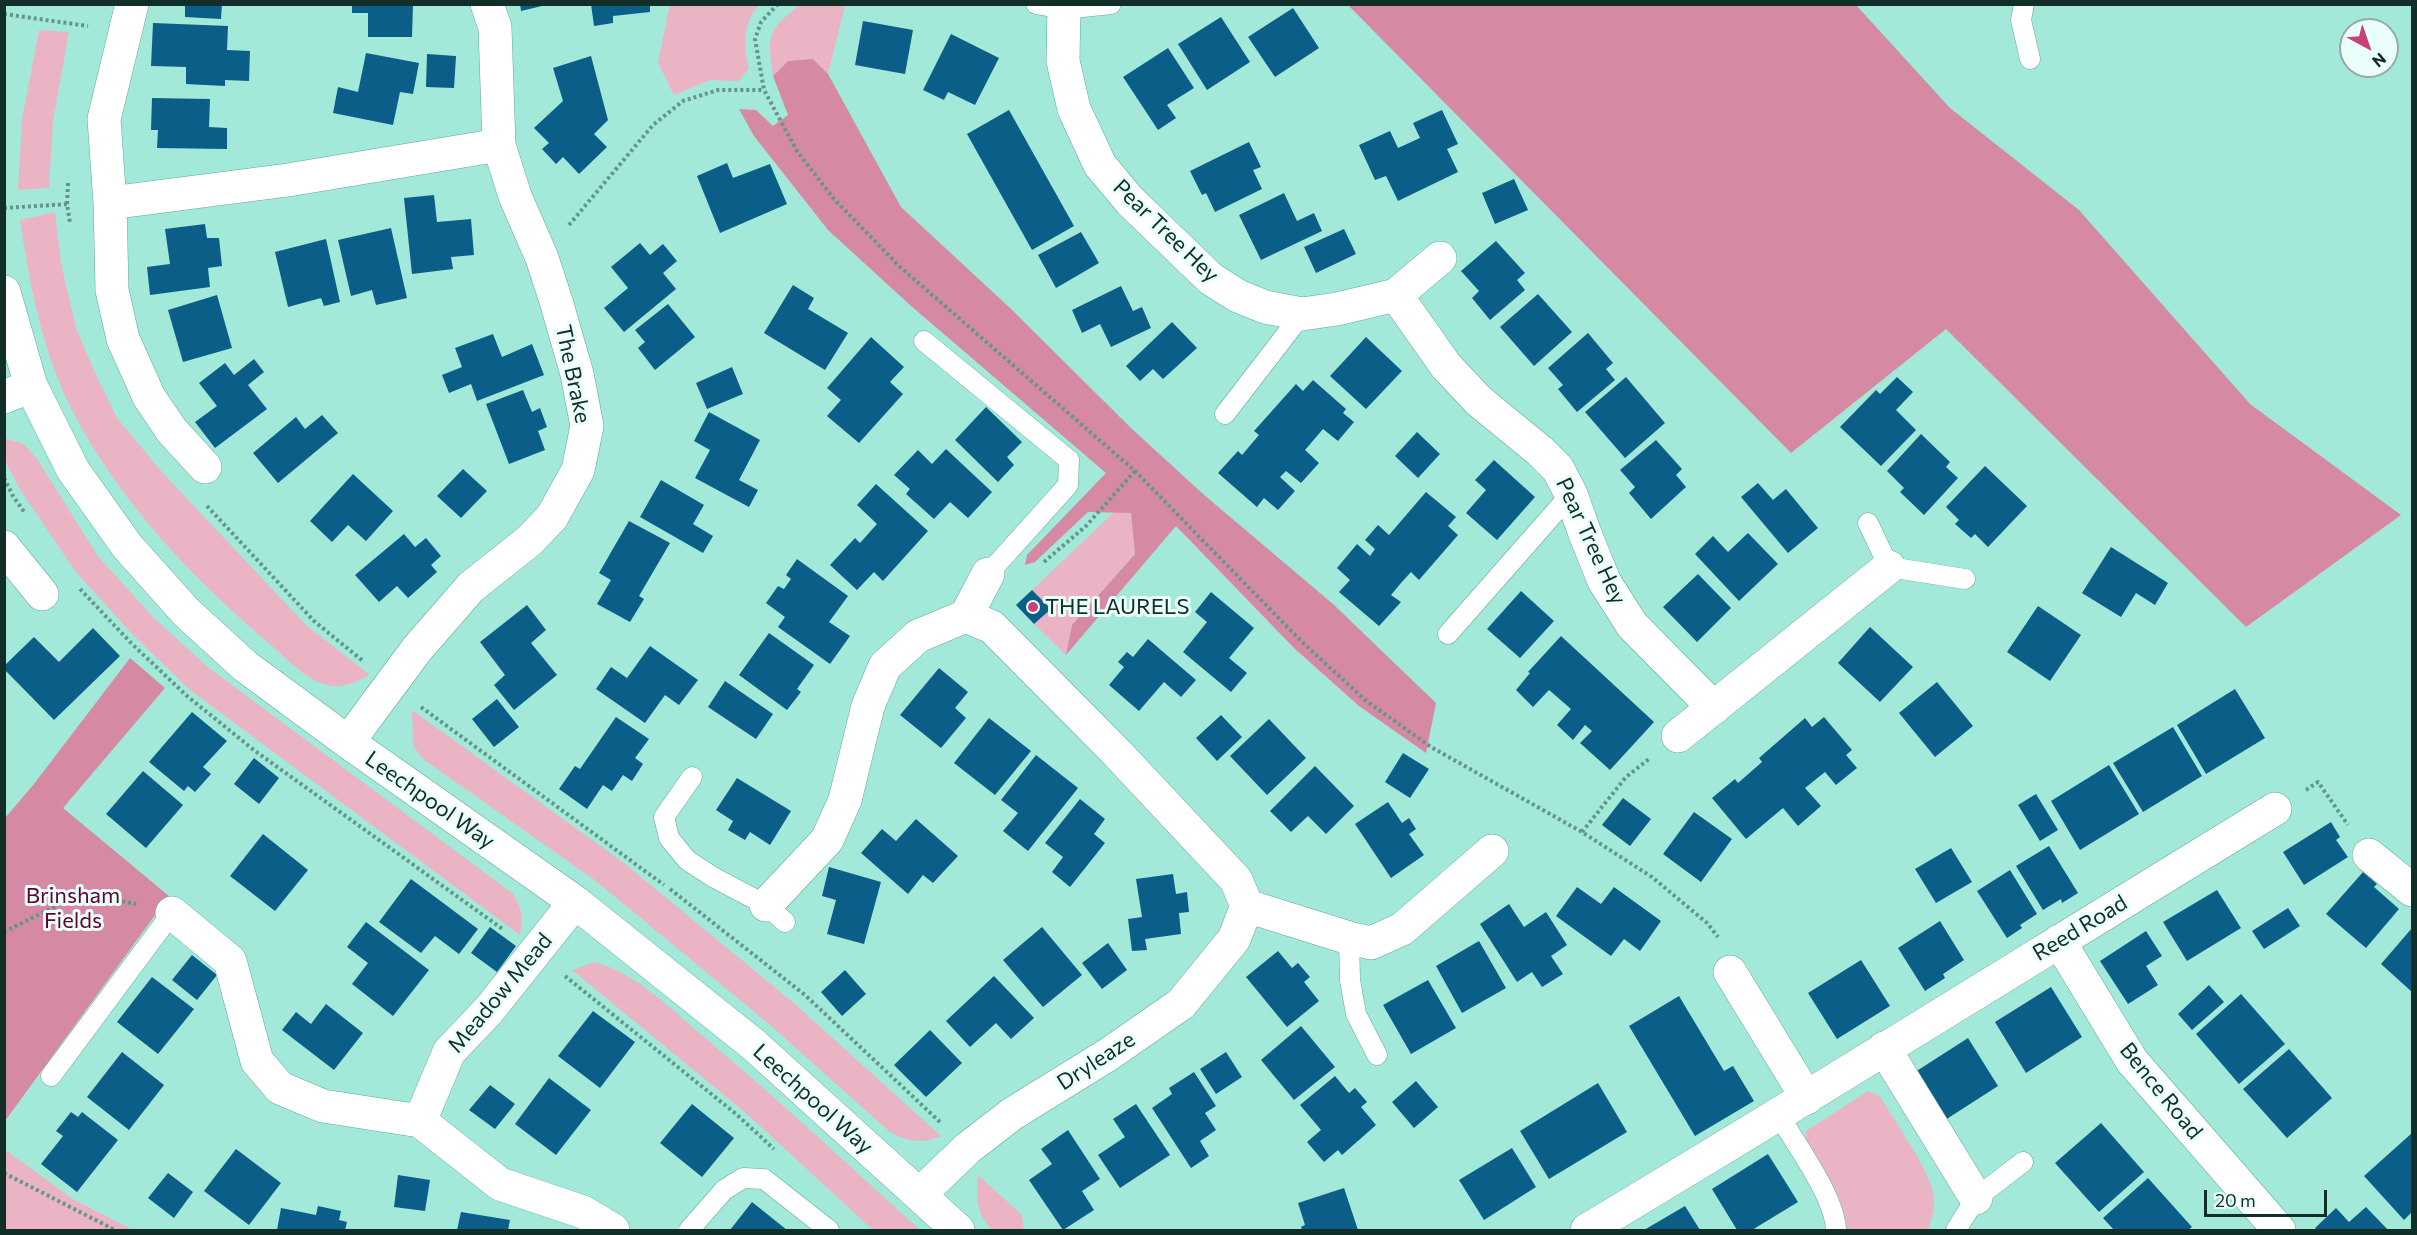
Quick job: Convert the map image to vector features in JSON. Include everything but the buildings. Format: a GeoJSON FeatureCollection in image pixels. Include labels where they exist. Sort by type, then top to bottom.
{"type":"FeatureCollection","features":[{"type":"Feature","properties":{"kind":"street"},"geometry":{"type":"LineString","coordinates":[[132,4],[104,119],[110,203],[112,290],[123,339],[149,397],[172,431],[206,467]]}},
{"type":"Feature","properties":{"kind":"street","name":"The Brake"},"geometry":{"type":"LineString","coordinates":[[348,742],[417,649],[471,587],[529,541],[552,517],[578,470],[586,426],[577,374],[542,258],[514,196],[499,145],[495,27],[487,4]]}},
{"type":"Feature","properties":{"kind":"street","name":"Pear Tree Hey"},"geometry":{"type":"LineString","coordinates":[[1055,6],[1063,61],[1074,109],[1100,165],[1130,201],[1211,279],[1238,296],[1265,307],[1302,314],[1396,296],[1440,258]]}},
{"type":"Feature","properties":{"kind":"street"},"geometry":{"type":"LineString","coordinates":[[110,203],[288,180],[499,145]]}},
{"type":"Feature","properties":{"kind":"street","name":"Leechpool Way"},"geometry":{"type":"LineString","coordinates":[[4,291],[18,391],[127,546],[186,612],[245,666],[348,742],[575,902],[754,1045],[958,1230]]}},
{"type":"Feature","properties":{"kind":"street","name":"Pear Tree Hey"},"geometry":{"type":"LineString","coordinates":[[1396,296],[1446,366],[1479,401],[1558,469],[1571,494],[1604,581],[1632,625],[1714,708]]}},
{"type":"Feature","properties":{"kind":"street"},"geometry":{"type":"LineString","coordinates":[[4,547],[42,594]]}},
{"type":"Feature","properties":{"kind":"street"},"geometry":{"type":"LineString","coordinates":[[1678,736],[1889,567]]}},
{"type":"Feature","properties":{"kind":"street"},"geometry":{"type":"LineString","coordinates":[[775,913],[827,840],[845,800],[868,706],[885,666],[918,636],[966,616],[988,574]]}},
{"type":"Feature","properties":{"kind":"street"},"geometry":{"type":"LineString","coordinates":[[966,616],[992,627],[1117,753],[1236,880],[1246,906],[1371,943],[1402,929],[1492,851]]}},
{"type":"Feature","properties":{"kind":"street","name":"Reed Road"},"geometry":{"type":"LineString","coordinates":[[1587,1230],[1807,1098],[1884,1048],[2276,809]]}},
{"type":"Feature","properties":{"kind":"street"},"geometry":{"type":"LineString","coordinates":[[2369,855],[2412,890]]}},
{"type":"Feature","properties":{"kind":"street","name":"Meadow Mead"},"geometry":{"type":"LineString","coordinates":[[420,1121],[449,1052],[489,1010],[575,902]]}},
{"type":"Feature","properties":{"kind":"street","name":"Dryleaze"},"geometry":{"type":"LineString","coordinates":[[920,1194],[968,1148],[1012,1114],[1109,1054],[1180,1004],[1234,939],[1246,906]]}},
{"type":"Feature","properties":{"kind":"street"},"geometry":{"type":"LineString","coordinates":[[172,913],[230,961],[257,1061],[280,1088],[323,1106],[420,1121],[500,1184],[583,1212],[613,1230]]}},
{"type":"Feature","properties":{"kind":"street","name":"Bence Road"},"geometry":{"type":"LineString","coordinates":[[2059,941],[2132,1061],[2279,1230]]}},
{"type":"Feature","properties":{"kind":"street"},"geometry":{"type":"LineString","coordinates":[[1730,972],[1807,1098]]}},
{"type":"Feature","properties":{"kind":"street"},"geometry":{"type":"LineString","coordinates":[[1884,1048],[1976,1198]]}},
{"type":"Feature","properties":{"kind":"lane"},"geometry":{"type":"LineString","coordinates":[[1055,6],[1111,4]]}},
{"type":"Feature","properties":{"kind":"lane"},"geometry":{"type":"LineString","coordinates":[[2024,4],[2021,20],[2030,59]]}},
{"type":"Feature","properties":{"kind":"lane"},"geometry":{"type":"LineString","coordinates":[[1225,414],[1302,314]]}},
{"type":"Feature","properties":{"kind":"lane"},"geometry":{"type":"LineString","coordinates":[[924,341],[1069,460],[1068,485],[988,574]]}},
{"type":"Feature","properties":{"kind":"lane"},"geometry":{"type":"LineString","coordinates":[[1448,634],[1571,494]]}},
{"type":"Feature","properties":{"kind":"lane"},"geometry":{"type":"LineString","coordinates":[[1868,523],[1889,567],[1965,579]]}},
{"type":"Feature","properties":{"kind":"lane"},"geometry":{"type":"LineString","coordinates":[[692,777],[664,817],[669,838],[687,860],[775,913]]}},
{"type":"Feature","properties":{"kind":"lane"},"geometry":{"type":"LineString","coordinates":[[51,1076],[172,913]]}},
{"type":"Feature","properties":{"kind":"lane"},"geometry":{"type":"LineString","coordinates":[[1348,938],[1350,980],[1356,1014],[1377,1055]]}},
{"type":"Feature","properties":{"kind":"lane"},"geometry":{"type":"LineString","coordinates":[[1779,1115],[1829,1200],[1836,1219],[1836,1230]]}},
{"type":"Feature","properties":{"kind":"lane"},"geometry":{"type":"LineString","coordinates":[[1956,1230],[1976,1198],[2023,1162]]}},
{"type":"Feature","properties":{"kind":"lane"},"geometry":{"type":"LineString","coordinates":[[689,1230],[724,1190],[743,1178],[764,1179],[829,1230]]}},
{"type":"Feature","properties":{"kind":"path"},"geometry":{"type":"LineString","coordinates":[[778,4],[761,22],[755,39],[764,90],[796,151],[834,200],[891,259],[1135,471],[1301,641],[1365,700],[1431,747],[1582,832],[1652,877],[1707,923],[1731,953],[1730,972]]}},
{"type":"Feature","properties":{"kind":"path"},"geometry":{"type":"LineString","coordinates":[[4,14],[89,26]]}},
{"type":"Feature","properties":{"kind":"path"},"geometry":{"type":"LineString","coordinates":[[542,258],[653,125],[683,101],[718,90],[764,90]]}},
{"type":"Feature","properties":{"kind":"path"},"geometry":{"type":"LineString","coordinates":[[4,207],[110,203]]}},
{"type":"Feature","properties":{"kind":"path"},"geometry":{"type":"LineString","coordinates":[[4,478],[25,514]]}},
{"type":"Feature","properties":{"kind":"path"},"geometry":{"type":"LineString","coordinates":[[77,586],[132,644],[187,696],[255,751],[535,952],[736,1114],[778,1153]]}},
{"type":"Feature","properties":{"kind":"path"},"geometry":{"type":"LineString","coordinates":[[1582,832],[1626,777],[1678,736]]}},
{"type":"Feature","properties":{"kind":"path"},"geometry":{"type":"LineString","coordinates":[[2276,809],[2318,782],[2369,855]]}},
{"type":"Feature","properties":{"kind":"path"},"geometry":{"type":"LineString","coordinates":[[4,932],[69,899],[116,900],[172,913]]}},
{"type":"Feature","properties":{"kind":"path"},"geometry":{"type":"LineString","coordinates":[[4,1173],[115,1230]]}},
{"type":"Feature","properties":{"kind":"shaded area"},"geometry":{"type":"Polygon","coordinates":[[[670,4],[760,5],[754,11],[747,26],[745,43],[749,68],[739,81],[711,80],[674,95],[658,63],[670,4]]]}},
{"type":"Feature","properties":{"kind":"shaded area"},"geometry":{"type":"Polygon","coordinates":[[[800,5],[845,5],[828,74],[813,59],[788,61],[773,76],[770,51],[772,34],[781,21],[800,5]]]}},
{"type":"Feature","properties":{"kind":"shaded area"},"geometry":{"type":"Polygon","coordinates":[[[39,30],[69,32],[53,121],[49,188],[18,190],[22,119],[39,30]]]}},
{"type":"Feature","properties":{"kind":"shaded area"},"geometry":{"type":"Polygon","coordinates":[[[55,212],[61,263],[76,328],[117,418],[162,472],[306,625],[370,675],[349,684],[333,686],[312,679],[298,669],[187,567],[136,509],[113,478],[92,446],[62,389],[45,342],[33,294],[20,220],[55,212]]]}},
{"type":"Feature","properties":{"kind":"shaded area"},"geometry":{"type":"Polygon","coordinates":[[[4,438],[24,444],[38,460],[97,555],[153,617],[208,667],[512,893],[521,913],[520,935],[190,690],[133,635],[75,571],[21,491],[5,461],[4,438]]]}},
{"type":"Feature","properties":{"kind":"shaded area"},"geometry":{"type":"Polygon","coordinates":[[[1114,512],[1131,513],[1135,554],[1072,625],[1066,655],[1034,624],[1051,608],[1032,590],[1114,512]]]}},
{"type":"Feature","properties":{"kind":"shaded area"},"geometry":{"type":"Polygon","coordinates":[[[412,710],[624,863],[795,1004],[941,1136],[915,1141],[890,1132],[770,1025],[596,881],[423,759],[413,746],[412,710]]]}},
{"type":"Feature","properties":{"kind":"shaded area"},"geometry":{"type":"Polygon","coordinates":[[[595,962],[642,985],[670,1007],[920,1230],[873,1230],[746,1113],[572,970],[595,962]]]}},
{"type":"Feature","properties":{"kind":"shaded area"},"geometry":{"type":"Polygon","coordinates":[[[1868,1091],[1880,1096],[1927,1175],[1934,1203],[1928,1230],[1847,1230],[1837,1194],[1806,1139],[1806,1131],[1868,1091]]]}},
{"type":"Feature","properties":{"kind":"shaded area"},"geometry":{"type":"Polygon","coordinates":[[[4,1149],[73,1199],[133,1230],[5,1230],[4,1149]]]}},
{"type":"Feature","properties":{"kind":"shaded area"},"geometry":{"type":"Polygon","coordinates":[[[978,1175],[1022,1215],[1024,1230],[993,1230],[987,1224],[978,1205],[978,1175]]]}},
{"type":"Feature","properties":{"kind":"green space"},"geometry":{"type":"Polygon","coordinates":[[[1348,5],[1856,5],[1950,108],[2079,210],[2250,404],[2401,515],[2246,627],[1946,329],[1791,453],[1348,5]]]}},
{"type":"Feature","properties":{"kind":"green space"},"geometry":{"type":"Polygon","coordinates":[[[813,59],[828,74],[901,207],[1009,307],[1131,428],[1203,494],[1333,604],[1436,703],[1426,753],[1359,706],[1294,648],[1176,526],[1066,655],[1072,625],[1135,554],[1131,513],[1088,512],[1035,562],[1025,565],[1027,555],[1106,473],[910,305],[828,230],[754,136],[739,109],[756,110],[773,126],[788,115],[773,76],[788,61],[813,59]]]}},
{"type":"Feature","properties":{"kind":"green space","name":"Brinsham Fields"},"geometry":{"type":"Polygon","coordinates":[[[130,658],[165,688],[63,808],[169,896],[5,1121],[5,818],[34,784],[130,658]]]}},
{"type":"Feature","properties":{"kind":"place","name":"THE LAURELS"},"geometry":{"type":"Point","coordinates":[1033,607]}}]}
